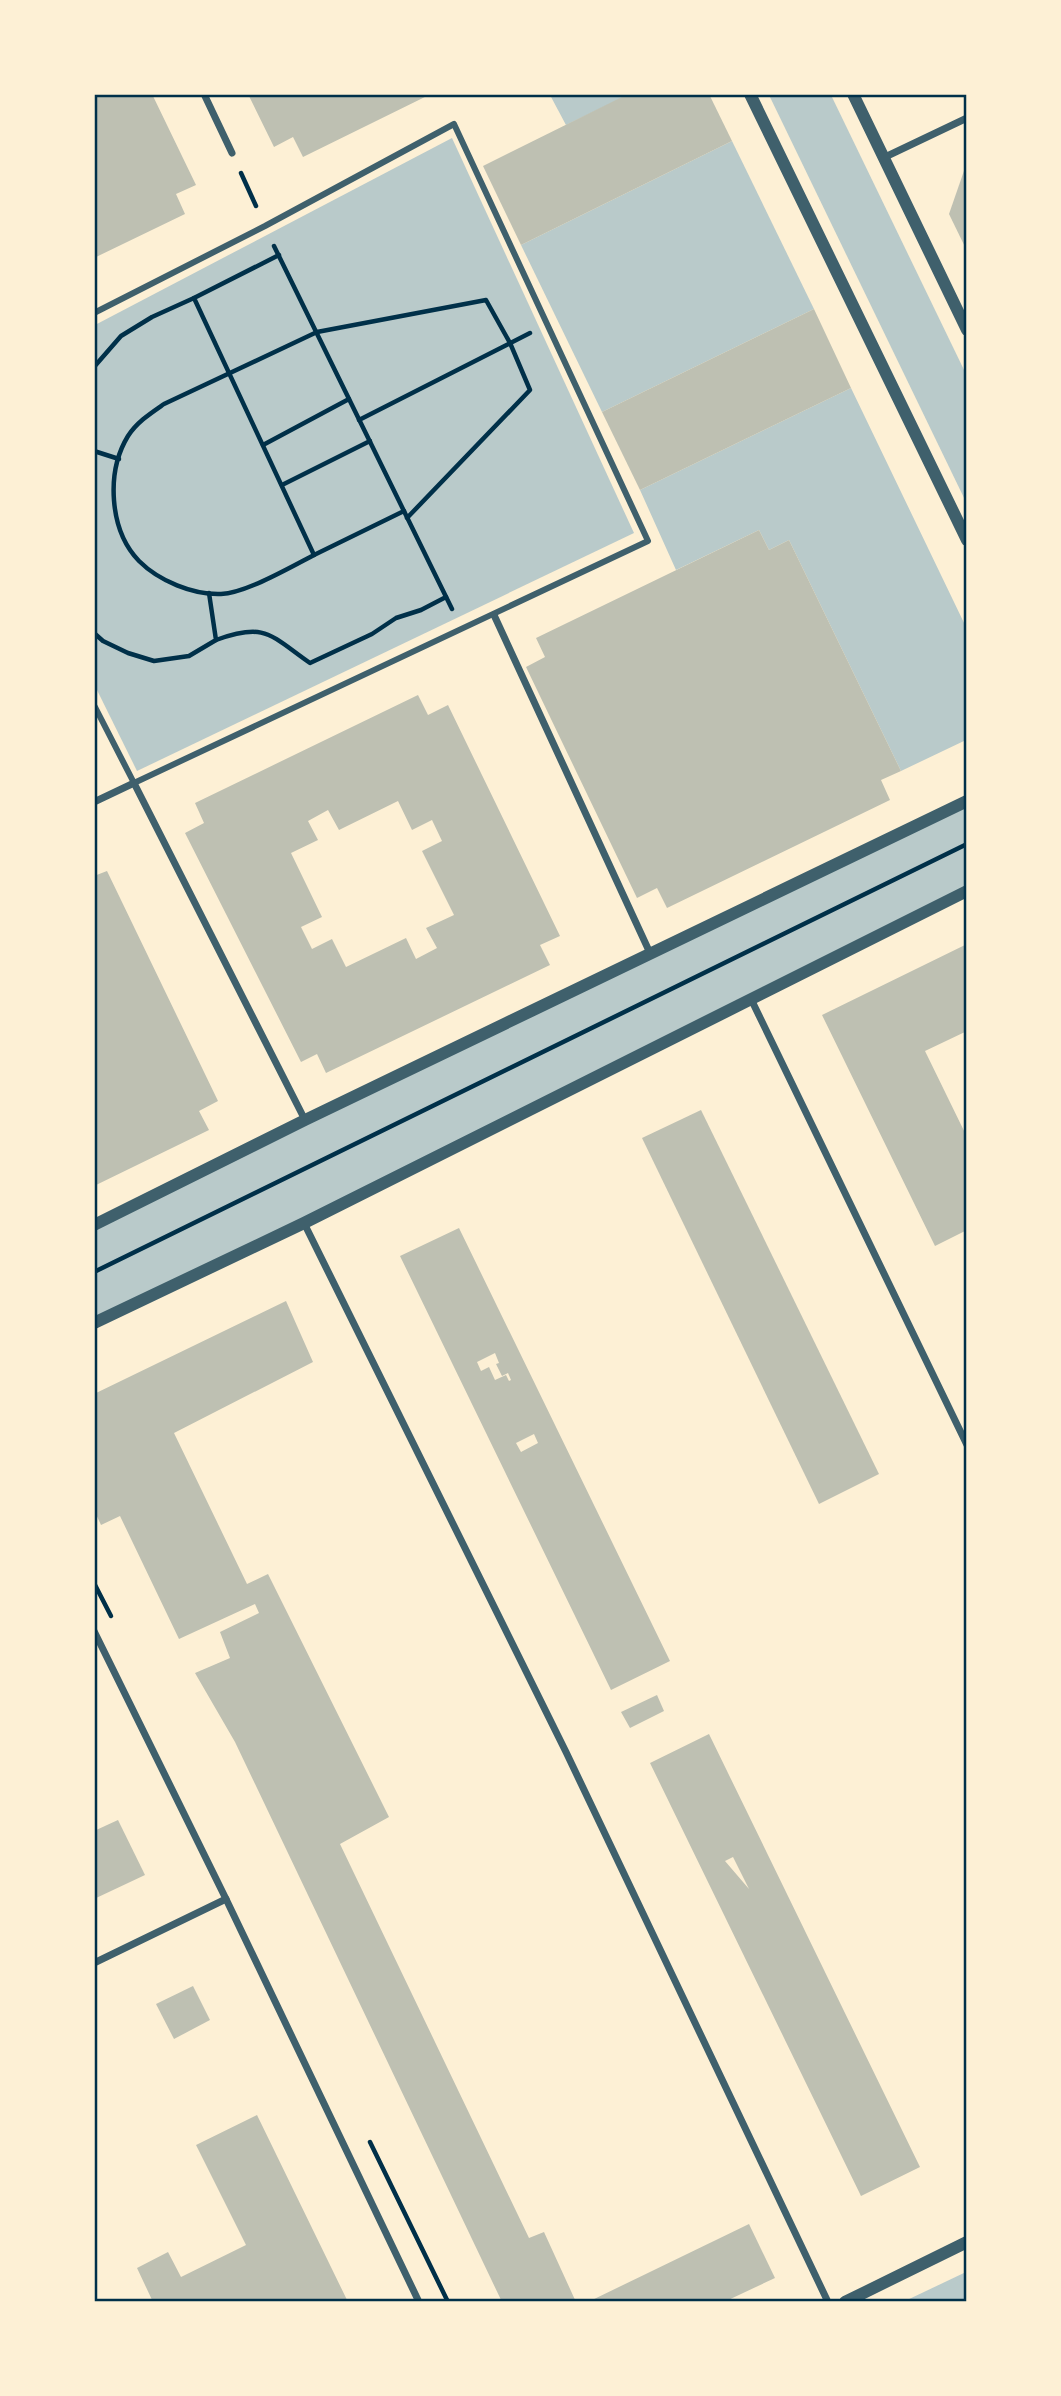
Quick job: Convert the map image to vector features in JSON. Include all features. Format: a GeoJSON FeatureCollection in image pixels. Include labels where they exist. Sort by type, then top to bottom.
{"type":"FeatureCollection","features":[{"type":"Feature","properties":{"kind":"street"},"geometry":{"type":"LineString","coordinates":[[204,94],[232,153]]}},
{"type":"Feature","properties":{"kind":"street"},"geometry":{"type":"LineString","coordinates":[[750,94],[967,540]]}},
{"type":"Feature","properties":{"kind":"street"},"geometry":{"type":"LineString","coordinates":[[853,94],[967,330]]}},
{"type":"Feature","properties":{"kind":"street"},"geometry":{"type":"LineString","coordinates":[[883,158],[967,118]]}},
{"type":"Feature","properties":{"kind":"street"},"geometry":{"type":"LineString","coordinates":[[94,313],[265,226],[454,124],[648,541],[463,631],[94,802]]}},
{"type":"Feature","properties":{"kind":"street"},"geometry":{"type":"LineString","coordinates":[[494,615],[650,953]]}},
{"type":"Feature","properties":{"kind":"street"},"geometry":{"type":"LineString","coordinates":[[94,705],[305,1120]]}},
{"type":"Feature","properties":{"kind":"street"},"geometry":{"type":"LineString","coordinates":[[94,1225],[305,1120],[967,802]]}},
{"type":"Feature","properties":{"kind":"street"},"geometry":{"type":"LineString","coordinates":[[94,1323],[304,1223],[967,891]]}},
{"type":"Feature","properties":{"kind":"street"},"geometry":{"type":"LineString","coordinates":[[751,999],[967,1445]]}},
{"type":"Feature","properties":{"kind":"street"},"geometry":{"type":"LineString","coordinates":[[304,1223],[566,1752],[828,2301]]}},
{"type":"Feature","properties":{"kind":"street"},"geometry":{"type":"LineString","coordinates":[[94,1631],[419,2301]]}},
{"type":"Feature","properties":{"kind":"street"},"geometry":{"type":"LineString","coordinates":[[94,1963],[226,1899]]}},
{"type":"Feature","properties":{"kind":"street"},"geometry":{"type":"LineString","coordinates":[[845,2301],[967,2242]]}},
{"type":"Feature","properties":{"kind":"path"},"geometry":{"type":"LineString","coordinates":[[232,153],[463,631]]}},
{"type":"Feature","properties":{"kind":"path"},"geometry":{"type":"LineString","coordinates":[[94,367],[121,336],[152,317],[279,255]]}},
{"type":"Feature","properties":{"kind":"path"},"geometry":{"type":"LineString","coordinates":[[194,298],[314,555]]}},
{"type":"Feature","properties":{"kind":"path"},"geometry":{"type":"LineString","coordinates":[[404,511],[264,582],[223,594],[209,593],[190,590],[158,576],[138,560],[123,535],[115,509],[113,485],[128,435],[144,418],[164,404],[317,332],[486,300],[510,343],[530,390],[407,518]]}},
{"type":"Feature","properties":{"kind":"path"},"geometry":{"type":"LineString","coordinates":[[359,420],[548,325]]}},
{"type":"Feature","properties":{"kind":"path"},"geometry":{"type":"LineString","coordinates":[[263,445],[349,399]]}},
{"type":"Feature","properties":{"kind":"path"},"geometry":{"type":"LineString","coordinates":[[282,485],[370,441]]}},
{"type":"Feature","properties":{"kind":"path"},"geometry":{"type":"LineString","coordinates":[[94,451],[119,459]]}},
{"type":"Feature","properties":{"kind":"path"},"geometry":{"type":"LineString","coordinates":[[209,593],[216,640]]}},
{"type":"Feature","properties":{"kind":"path"},"geometry":{"type":"LineString","coordinates":[[94,633],[103,641],[154,661],[189,656],[216,640],[239,632],[268,632],[310,663],[372,634],[396,618],[421,610],[446,597]]}},
{"type":"Feature","properties":{"kind":"path"},"geometry":{"type":"LineString","coordinates":[[94,1272],[967,844]]}},
{"type":"Feature","properties":{"kind":"shaded area"},"geometry":{"type":"Polygon","coordinates":[[[550,95],[628,95],[566,125],[550,95]]]}},
{"type":"Feature","properties":{"kind":"shaded area"},"geometry":{"type":"Polygon","coordinates":[[[769,95],[831,95],[966,374],[966,502],[769,95]]]}},
{"type":"Feature","properties":{"kind":"shaded area"},"geometry":{"type":"Polygon","coordinates":[[[452,138],[634,533],[137,771],[95,686],[95,325],[452,138]]]}},
{"type":"Feature","properties":{"kind":"shaded area"},"geometry":{"type":"Polygon","coordinates":[[[732,141],[814,309],[602,412],[521,245],[732,141]]]}},
{"type":"Feature","properties":{"kind":"shaded area"},"geometry":{"type":"Polygon","coordinates":[[[851,388],[966,627],[966,740],[901,771],[789,540],[769,550],[759,530],[676,570],[640,490],[851,388]]]}},
{"type":"Feature","properties":{"kind":"shaded area"},"geometry":{"type":"Polygon","coordinates":[[[966,802],[966,890],[95,1321],[95,1226],[966,802]]]}},
{"type":"Feature","properties":{"kind":"shaded area"},"geometry":{"type":"Polygon","coordinates":[[[966,2272],[966,2301],[905,2301],[966,2272]]]}},
{"type":"Feature","properties":{"kind":"building"},"geometry":{"type":"Polygon","coordinates":[[[94,94],[152,94],[196,185],[176,194],[185,214],[94,258],[94,94]]]}},
{"type":"Feature","properties":{"kind":"building"},"geometry":{"type":"Polygon","coordinates":[[[248,94],[431,94],[303,157],[293,137],[274,147],[248,94]]]}},
{"type":"Feature","properties":{"kind":"building"},"geometry":{"type":"Polygon","coordinates":[[[628,94],[709,94],[732,141],[521,245],[483,166],[628,94]]]}},
{"type":"Feature","properties":{"kind":"building"},"geometry":{"type":"Polygon","coordinates":[[[967,165],[967,251],[949,214],[967,165]]]}},
{"type":"Feature","properties":{"kind":"building"},"geometry":{"type":"Polygon","coordinates":[[[814,309],[851,388],[640,490],[602,412],[814,309]]]}},
{"type":"Feature","properties":{"kind":"building"},"geometry":{"type":"Polygon","coordinates":[[[759,530],[769,550],[789,540],[901,771],[881,780],[890,800],[667,908],[657,888],[637,898],[526,667],[545,657],[536,638],[759,530]]]}},
{"type":"Feature","properties":{"kind":"building"},"geometry":{"type":"Polygon","coordinates":[[[418,695],[428,715],[448,705],[560,936],[540,945],[550,965],[326,1073],[317,1054],[301,1062],[185,833],[204,823],[195,803],[418,695]],[[398,801],[339,830],[328,810],[308,821],[318,840],[291,853],[322,917],[301,927],[312,949],[332,939],[346,967],[406,938],[416,959],[437,948],[426,928],[454,915],[422,851],[442,841],[432,820],[412,830],[398,801]]]}},
{"type":"Feature","properties":{"kind":"building"},"geometry":{"type":"Polygon","coordinates":[[[107,871],[218,1101],[199,1111],[209,1130],[94,1186],[94,876],[107,871]]]}},
{"type":"Feature","properties":{"kind":"building"},"geometry":{"type":"Polygon","coordinates":[[[967,944],[967,1031],[925,1051],[967,1137],[967,1230],[935,1246],[822,1015],[967,944]]]}},
{"type":"Feature","properties":{"kind":"building"},"geometry":{"type":"Polygon","coordinates":[[[701,1110],[879,1474],[819,1504],[642,1138],[701,1110]]]}},
{"type":"Feature","properties":{"kind":"building"},"geometry":{"type":"Polygon","coordinates":[[[459,1228],[670,1661],[611,1690],[400,1256],[459,1228]],[[495,1353],[477,1362],[481,1371],[489,1367],[495,1380],[506,1375],[509,1381],[511,1380],[508,1373],[502,1376],[496,1364],[499,1363],[495,1353]],[[534,1434],[516,1443],[521,1452],[538,1443],[534,1434]]]}},
{"type":"Feature","properties":{"kind":"building"},"geometry":{"type":"Polygon","coordinates":[[[286,1301],[313,1362],[174,1433],[247,1584],[268,1574],[389,1817],[340,1844],[529,2238],[544,2232],[576,2302],[502,2302],[235,1742],[195,1673],[230,1658],[220,1632],[259,1613],[255,1604],[179,1639],[120,1516],[101,1525],[94,1510],[94,1394],[286,1301]]]}},
{"type":"Feature","properties":{"kind":"building"},"geometry":{"type":"Polygon","coordinates":[[[657,1695],[664,1711],[630,1728],[621,1712],[657,1695]]]}},
{"type":"Feature","properties":{"kind":"building"},"geometry":{"type":"Polygon","coordinates":[[[709,1734],[920,2167],[861,2196],[650,1763],[709,1734]],[[733,1857],[725,1861],[749,1889],[733,1857]]]}},
{"type":"Feature","properties":{"kind":"building"},"geometry":{"type":"Polygon","coordinates":[[[118,1820],[145,1875],[94,1899],[94,1831],[118,1820]]]}},
{"type":"Feature","properties":{"kind":"building"},"geometry":{"type":"Polygon","coordinates":[[[193,1986],[210,2020],[174,2039],[156,2004],[193,1986]]]}},
{"type":"Feature","properties":{"kind":"building"},"geometry":{"type":"Polygon","coordinates":[[[257,2115],[348,2302],[153,2302],[137,2268],[168,2252],[181,2277],[246,2245],[196,2145],[257,2115]]]}},
{"type":"Feature","properties":{"kind":"building"},"geometry":{"type":"Polygon","coordinates":[[[749,2224],[775,2278],[724,2302],[588,2302],[749,2224]]]}}]}
